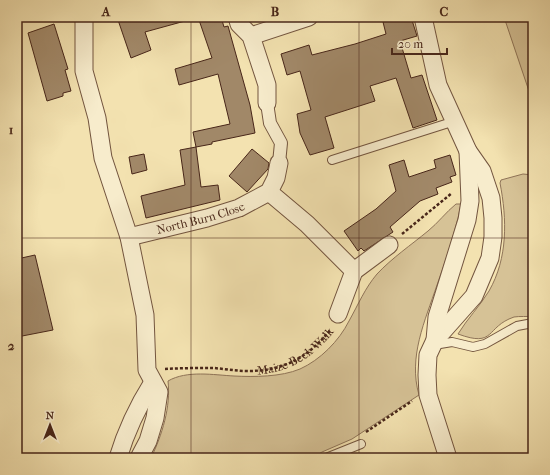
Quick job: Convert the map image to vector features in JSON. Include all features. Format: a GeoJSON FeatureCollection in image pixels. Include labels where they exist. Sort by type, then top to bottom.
{"type":"FeatureCollection","features":[{"type":"Feature","properties":{"kind":"street"},"geometry":{"type":"LineString","coordinates":[[84,17],[84,71],[98,118],[103,158],[129,237],[145,315],[150,376],[159,392],[155,418],[148,441],[139,458]]}},
{"type":"Feature","properties":{"kind":"street"},"geometry":{"type":"LineString","coordinates":[[237,17],[239,24],[251,36],[267,85],[267,103],[270,123],[281,143],[276,178],[269,192],[307,224],[354,271],[389,245]]}},
{"type":"Feature","properties":{"kind":"street"},"geometry":{"type":"LineString","coordinates":[[251,36],[309,17]]}},
{"type":"Feature","properties":{"kind":"street"},"geometry":{"type":"LineString","coordinates":[[423,17],[438,85],[468,151],[482,171],[491,198],[493,237],[490,258],[474,296],[434,342],[428,355],[428,395],[448,458]]}},
{"type":"Feature","properties":{"kind":"street"},"geometry":{"type":"LineString","coordinates":[[434,342],[436,317],[467,220],[470,189],[468,151]]}},
{"type":"Feature","properties":{"kind":"street","name":"North Burn Close"},"geometry":{"type":"LineString","coordinates":[[129,237],[207,218],[239,208],[269,192]]}},
{"type":"Feature","properties":{"kind":"street","name":"Maize Beck Walk"},"geometry":{"type":"LineString","coordinates":[[338,314],[354,271]]}},
{"type":"Feature","properties":{"kind":"street"},"geometry":{"type":"LineString","coordinates":[[118,458],[123,440],[135,415],[150,376]]}},
{"type":"Feature","properties":{"kind":"lane"},"geometry":{"type":"LineString","coordinates":[[332,160],[384,142],[455,121]]}},
{"type":"Feature","properties":{"kind":"lane"},"geometry":{"type":"LineString","coordinates":[[434,342],[452,342],[473,347],[485,344],[517,326],[533,323]]}},
{"type":"Feature","properties":{"kind":"lane"},"geometry":{"type":"LineString","coordinates":[[326,458],[361,444]]}},
{"type":"Feature","properties":{"kind":"path"},"geometry":{"type":"LineString","coordinates":[[389,245],[453,193],[470,189]]}},
{"type":"Feature","properties":{"kind":"path","name":"Maize Beck Walk"},"geometry":{"type":"LineString","coordinates":[[150,376],[215,368],[248,372],[276,368],[294,362],[320,344],[335,324],[338,314]]}},
{"type":"Feature","properties":{"kind":"path"},"geometry":{"type":"LineString","coordinates":[[363,434],[416,399]]}},
{"type":"Feature","properties":{"kind":"shaded area"},"geometry":{"type":"Polygon","coordinates":[[[504,17],[533,17],[533,103],[504,17]]]}},
{"type":"Feature","properties":{"kind":"shaded area"},"geometry":{"type":"Polygon","coordinates":[[[523,174],[533,175],[533,316],[514,317],[505,321],[485,337],[479,339],[458,334],[489,291],[500,265],[503,252],[505,224],[500,183],[501,180],[523,174]]]}},
{"type":"Feature","properties":{"kind":"shaded area"},"geometry":{"type":"Polygon","coordinates":[[[456,204],[461,204],[458,218],[446,260],[419,339],[415,367],[419,395],[352,439],[312,458],[151,458],[165,421],[169,391],[168,381],[184,375],[192,374],[267,376],[284,374],[293,372],[315,361],[340,336],[365,291],[377,274],[395,257],[432,228],[456,204]]]}},
{"type":"Feature","properties":{"kind":"building"},"geometry":{"type":"Polygon","coordinates":[[[117,17],[184,17],[185,21],[145,32],[151,50],[131,58],[117,17]]]}},
{"type":"Feature","properties":{"kind":"building"},"geometry":{"type":"Polygon","coordinates":[[[198,17],[221,17],[224,27],[228,26],[250,105],[255,133],[196,147],[193,132],[230,124],[218,74],[179,85],[175,69],[212,58],[198,17]]]}},
{"type":"Feature","properties":{"kind":"building"},"geometry":{"type":"Polygon","coordinates":[[[400,17],[411,17],[417,36],[400,41],[411,78],[422,75],[437,120],[413,128],[396,78],[370,86],[375,101],[325,117],[334,148],[310,155],[300,133],[297,114],[311,110],[300,71],[287,75],[281,54],[309,45],[312,55],[355,44],[386,34],[383,22],[400,17]]]}},
{"type":"Feature","properties":{"kind":"building"},"geometry":{"type":"Polygon","coordinates":[[[54,24],[68,69],[65,70],[71,91],[63,93],[63,96],[47,101],[28,33],[54,24]]]}},
{"type":"Feature","properties":{"kind":"building"},"geometry":{"type":"Polygon","coordinates":[[[196,147],[201,187],[218,185],[220,200],[146,218],[141,196],[185,185],[180,150],[196,147]]]}},
{"type":"Feature","properties":{"kind":"building"},"geometry":{"type":"Polygon","coordinates":[[[252,149],[269,163],[268,169],[247,192],[229,176],[252,149]]]}},
{"type":"Feature","properties":{"kind":"building"},"geometry":{"type":"Polygon","coordinates":[[[144,154],[147,170],[132,174],[129,157],[144,154]]]}},
{"type":"Feature","properties":{"kind":"building"},"geometry":{"type":"Polygon","coordinates":[[[450,155],[456,175],[450,177],[452,182],[436,188],[438,194],[420,201],[390,227],[393,232],[364,251],[361,248],[358,251],[344,231],[376,209],[396,191],[389,165],[404,160],[409,177],[436,168],[434,160],[450,155]]]}},
{"type":"Feature","properties":{"kind":"building"},"geometry":{"type":"Polygon","coordinates":[[[35,255],[53,330],[17,337],[17,259],[35,255]]]}}]}
